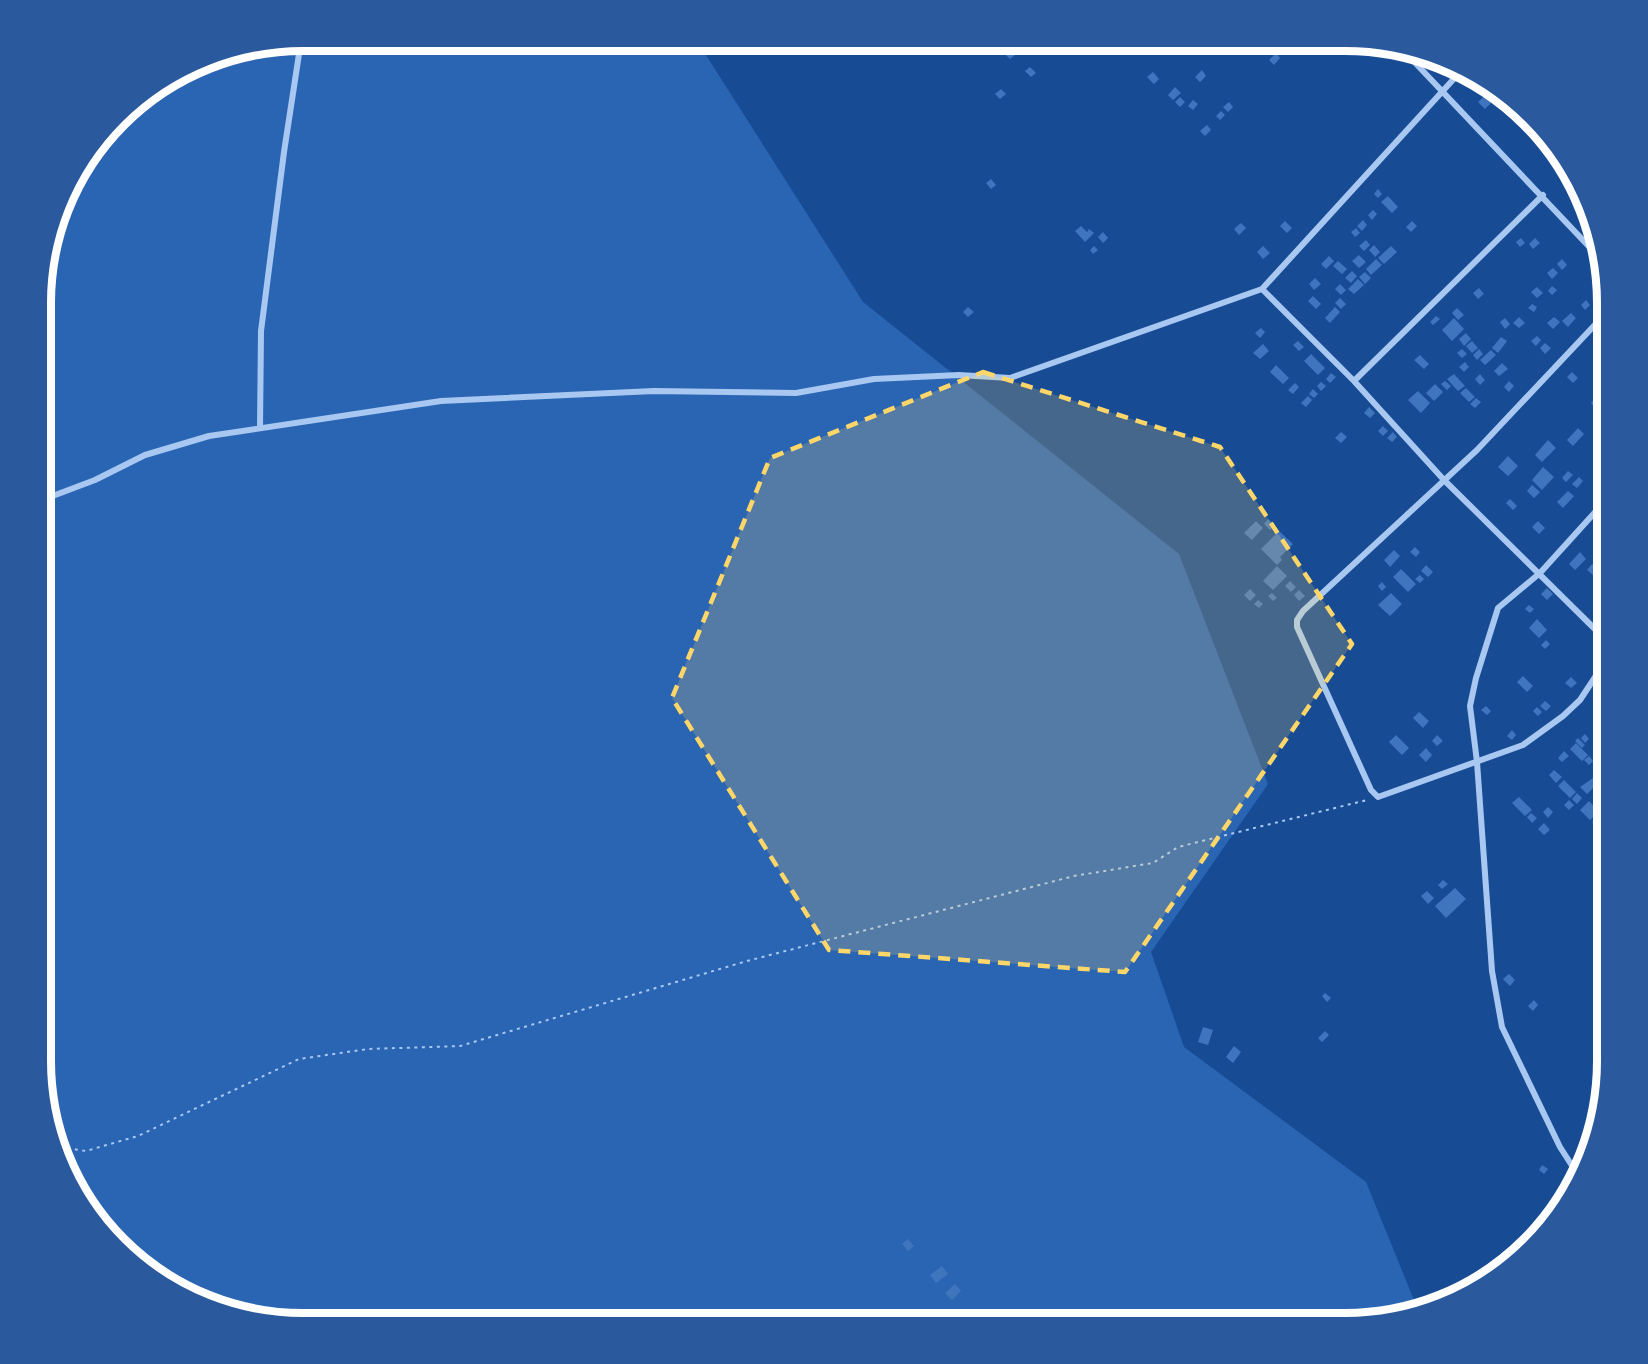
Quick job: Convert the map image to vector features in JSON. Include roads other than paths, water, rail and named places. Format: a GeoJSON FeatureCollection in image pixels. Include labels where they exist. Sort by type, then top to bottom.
{"type":"FeatureCollection","features":[{"type":"Feature","properties":{"kind":"street"},"geometry":{"type":"LineString","coordinates":[[260,428],[261,331],[299,51]]}},
{"type":"Feature","properties":{"kind":"street"},"geometry":{"type":"LineString","coordinates":[[1414,61],[1590,248]]}},
{"type":"Feature","properties":{"kind":"street"},"geometry":{"type":"LineString","coordinates":[[51,497],[95,480],[145,455],[209,436],[441,400],[654,391],[796,393],[874,379],[959,375],[1010,378],[1262,289],[1455,77]]}},
{"type":"Feature","properties":{"kind":"street"},"geometry":{"type":"LineString","coordinates":[[1354,381],[1543,195]]}},
{"type":"Feature","properties":{"kind":"street"},"geometry":{"type":"LineString","coordinates":[[1262,289],[1354,381],[1444,480],[1597,630]]}},
{"type":"Feature","properties":{"kind":"street"},"geometry":{"type":"LineString","coordinates":[[1597,324],[1478,450],[1297,620],[1371,790],[1378,797],[1523,745],[1563,716],[1580,700],[1597,674]]}},
{"type":"Feature","properties":{"kind":"street"},"geometry":{"type":"LineString","coordinates":[[1573,1168],[1560,1148],[1502,1027],[1490,950],[1477,762],[1470,706],[1498,608],[1540,573],[1597,510]]}}]}
